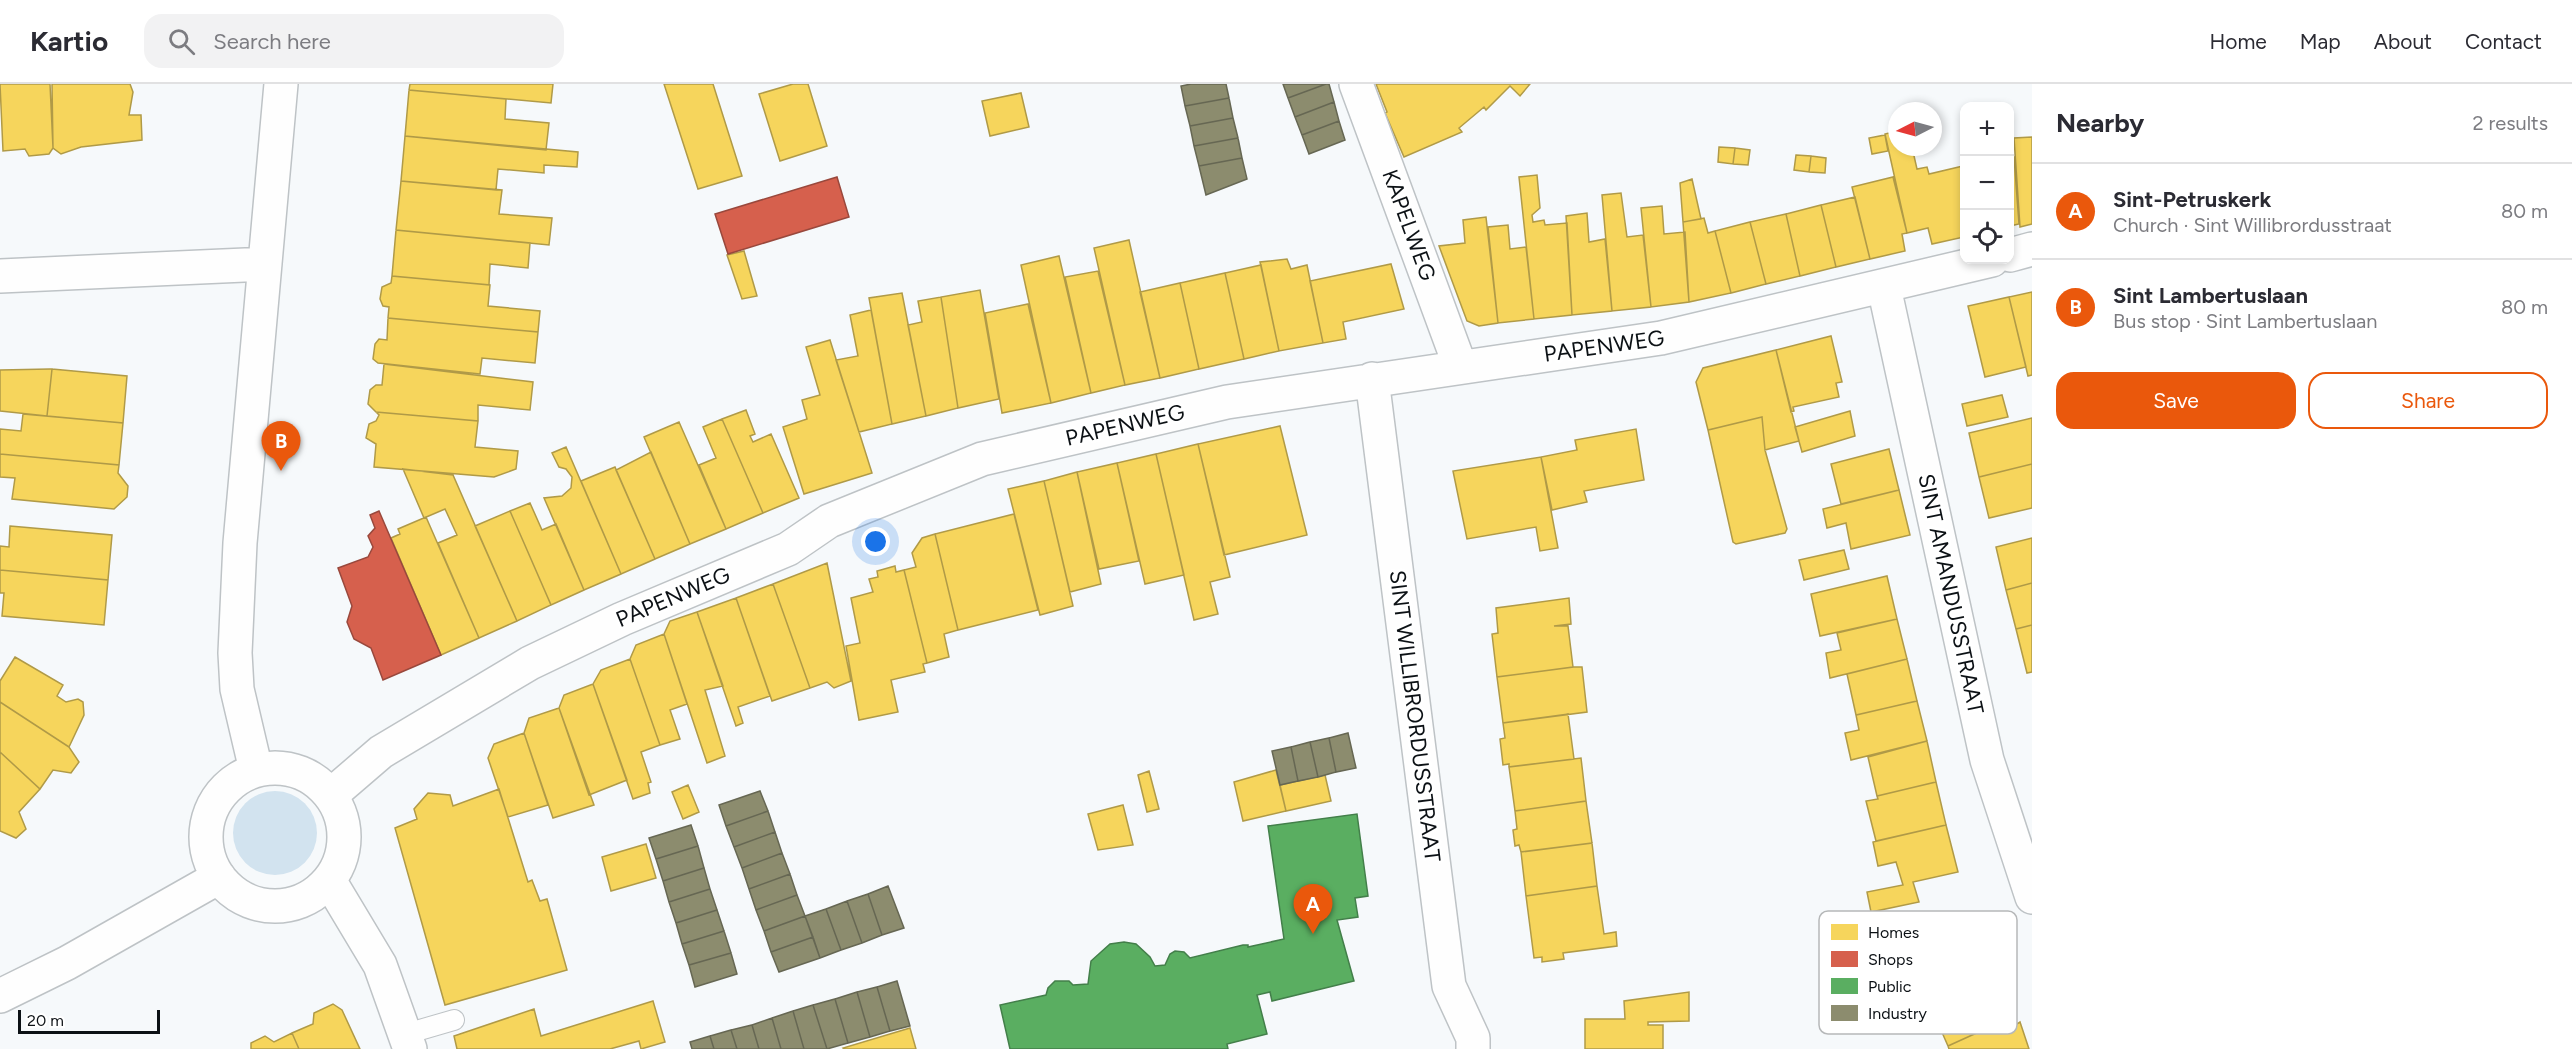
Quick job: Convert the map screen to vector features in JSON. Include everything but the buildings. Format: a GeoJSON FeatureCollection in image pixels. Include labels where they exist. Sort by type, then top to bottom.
{"type":"FeatureCollection","features":[{"type":"Feature","properties":{"kind":"street"},"geometry":{"type":"LineString","coordinates":[[256,770],[237,689],[235,653],[240,543],[281,84]]}},
{"type":"Feature","properties":{"kind":"street","name":"KAPELWEG"},"geometry":{"type":"LineString","coordinates":[[1356,84],[1460,366]]}},
{"type":"Feature","properties":{"kind":"street"},"geometry":{"type":"LineString","coordinates":[[2014,254],[2032,249]]}},
{"type":"Feature","properties":{"kind":"street"},"geometry":{"type":"LineString","coordinates":[[0,276],[265,264]]}},
{"type":"Feature","properties":{"kind":"street","name":"PAPENWEG"},"geometry":{"type":"LineString","coordinates":[[331,795],[381,752],[530,663],[622,619],[788,549],[829,521],[961,466],[1005,452],[1227,402],[1661,338],[1976,264]]}},
{"type":"Feature","properties":{"kind":"street","name":"SINT AMANDUSSTRAAT"},"geometry":{"type":"LineString","coordinates":[[1884,287],[1987,760],[2032,897]]}},
{"type":"Feature","properties":{"kind":"street","name":"SINT WILLIBRORDUSSTRAAT"},"geometry":{"type":"LineString","coordinates":[[1372,379],[1449,986],[1473,1038],[1473,1049]]}},
{"type":"Feature","properties":{"kind":"street"},"geometry":{"type":"LineString","coordinates":[[276,768],[297,771],[321,785],[331,795],[339,810],[344,841],[339,862],[329,880],[319,890],[298,902],[268,906],[238,895],[219,877],[208,850],[208,824],[213,808],[222,793],[235,781],[256,770],[276,768]]}},
{"type":"Feature","properties":{"kind":"street"},"geometry":{"type":"LineString","coordinates":[[0,996],[68,963],[219,877]]}},
{"type":"Feature","properties":{"kind":"street"},"geometry":{"type":"LineString","coordinates":[[329,880],[380,965],[408,1042]]}},
{"type":"Feature","properties":{"kind":"lane"},"geometry":{"type":"LineString","coordinates":[[408,1042],[454,1020]]}},
{"type":"Feature","properties":{"kind":"shaded area"},"geometry":{"type":"Polygon","coordinates":[[[275,791],[298,798],[310,810],[317,833],[310,856],[298,868],[275,875],[252,868],[240,856],[233,833],[240,810],[252,798],[275,791]]]}},
{"type":"Feature","properties":{"kind":"place","name":"Sint Lambertuslaan"},"geometry":{"type":"Point","coordinates":[281,471]}},
{"type":"Feature","properties":{"kind":"place","name":"Sint-Petruskerk"},"geometry":{"type":"Point","coordinates":[1313,934]}}]}
